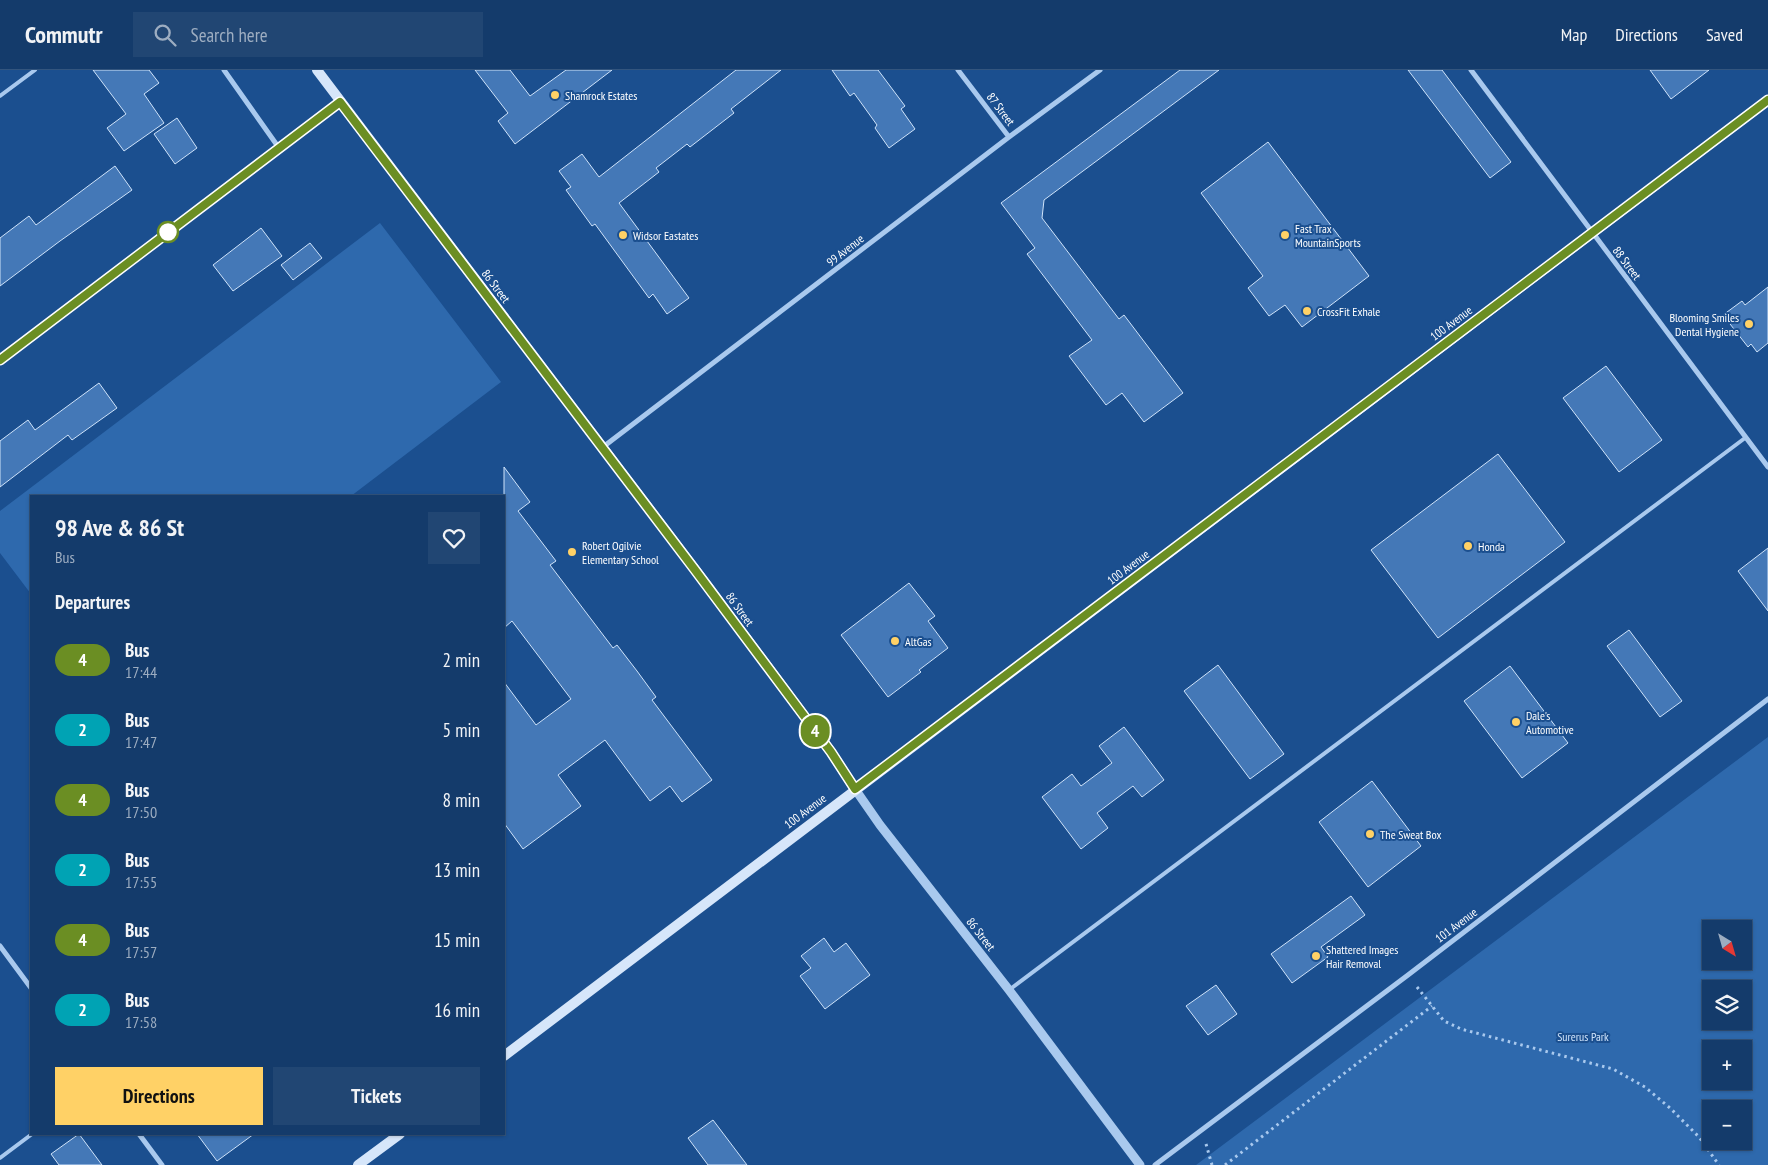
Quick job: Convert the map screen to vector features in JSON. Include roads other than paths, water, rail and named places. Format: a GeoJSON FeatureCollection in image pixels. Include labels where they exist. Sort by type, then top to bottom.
{"type":"FeatureCollection","features":[{"type":"Feature","properties":{"kind":"main road","name":"86 Street"},"geometry":{"type":"LineString","coordinates":[[317,70],[603,447],[831,752],[855,789]]}},
{"type":"Feature","properties":{"kind":"main road","name":"100 Avenue"},"geometry":{"type":"LineString","coordinates":[[505,1055],[1768,100]]}},
{"type":"Feature","properties":{"kind":"main road"},"geometry":{"type":"LineString","coordinates":[[358,1165],[399,1135]]}},
{"type":"Feature","properties":{"kind":"street"},"geometry":{"type":"LineString","coordinates":[[224,70],[279,148]]}},
{"type":"Feature","properties":{"kind":"street","name":"87 Street"},"geometry":{"type":"LineString","coordinates":[[958,70],[1009,137]]}},
{"type":"Feature","properties":{"kind":"street","name":"99 Avenue"},"geometry":{"type":"LineString","coordinates":[[603,447],[1009,137],[1100,70]]}},
{"type":"Feature","properties":{"kind":"street","name":"88 Street"},"geometry":{"type":"LineString","coordinates":[[1471,70],[1768,468]]}},
{"type":"Feature","properties":{"kind":"street"},"geometry":{"type":"LineString","coordinates":[[0,360],[340,102]]}},
{"type":"Feature","properties":{"kind":"street","name":"101 Avenue"},"geometry":{"type":"LineString","coordinates":[[1155,1165],[1408,975],[1768,699]]}},
{"type":"Feature","properties":{"kind":"street","name":"86 Street"},"geometry":{"type":"LineString","coordinates":[[855,789],[880,825],[1009,990],[1140,1165]]}},
{"type":"Feature","properties":{"kind":"street"},"geometry":{"type":"LineString","coordinates":[[0,946],[30,987]]}},
{"type":"Feature","properties":{"kind":"street"},"geometry":{"type":"LineString","coordinates":[[140,1135],[162,1165]]}},
{"type":"Feature","properties":{"kind":"lane"},"geometry":{"type":"LineString","coordinates":[[0,96],[35,70]]}},
{"type":"Feature","properties":{"kind":"lane"},"geometry":{"type":"LineString","coordinates":[[1009,990],[1746,438]]}},
{"type":"Feature","properties":{"kind":"lane"},"geometry":{"type":"LineString","coordinates":[[0,1158],[31,1135]]}},
{"type":"Feature","properties":{"kind":"place","name":"Shamrock Estates"},"geometry":{"type":"Point","coordinates":[555,95]}},
{"type":"Feature","properties":{"kind":"place","name":"Widsor Eastates"},"geometry":{"type":"Point","coordinates":[623,235]}},
{"type":"Feature","properties":{"kind":"place","name":"Fast Trax MountainSports"},"geometry":{"type":"Point","coordinates":[1285,235]}},
{"type":"Feature","properties":{"kind":"place","name":"CrossFit Exhale"},"geometry":{"type":"Point","coordinates":[1307,311]}},
{"type":"Feature","properties":{"kind":"place","name":"Blooming Smiles Dental Hygiene"},"geometry":{"type":"Point","coordinates":[1749,324]}},
{"type":"Feature","properties":{"kind":"place","name":"Honda"},"geometry":{"type":"Point","coordinates":[1468,546]}},
{"type":"Feature","properties":{"kind":"place","name":"Robert Ogilvie Elementary School"},"geometry":{"type":"Point","coordinates":[572,552]}},
{"type":"Feature","properties":{"kind":"place","name":"AltGas"},"geometry":{"type":"Point","coordinates":[895,641]}},
{"type":"Feature","properties":{"kind":"place","name":"Dale's Automotive"},"geometry":{"type":"Point","coordinates":[1516,722]}},
{"type":"Feature","properties":{"kind":"place","name":"The Sweat Box"},"geometry":{"type":"Point","coordinates":[1370,834]}},
{"type":"Feature","properties":{"kind":"place","name":"Shattered Images Hair Removal"},"geometry":{"type":"Point","coordinates":[1316,956]}},
{"type":"Feature","properties":{"kind":"park label","name":"Surerus Park"},"geometry":{"type":"Point","coordinates":[1583,1036]}}]}
